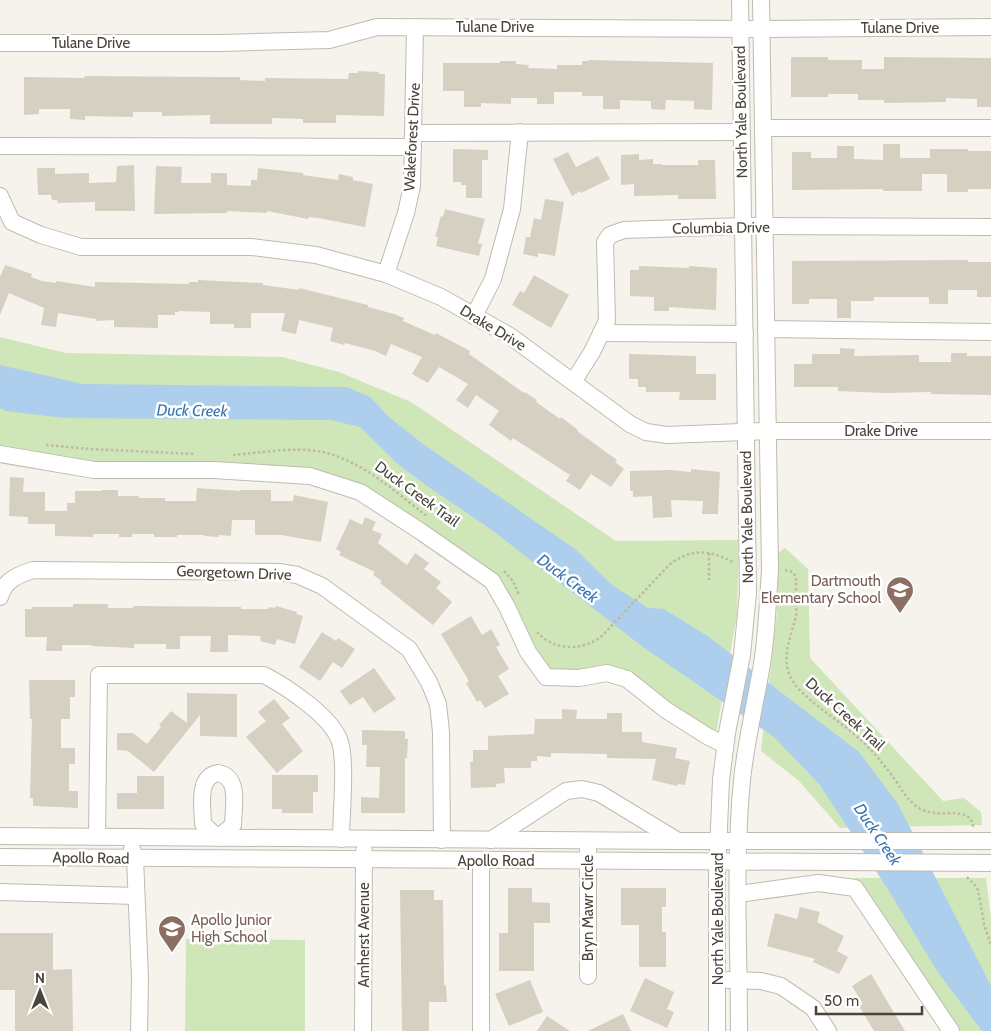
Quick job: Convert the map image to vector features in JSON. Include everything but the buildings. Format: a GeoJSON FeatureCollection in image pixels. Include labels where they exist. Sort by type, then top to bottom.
{"type":"FeatureCollection","features":[{"type":"Feature","properties":{"kind":"street","name":"North Yale Boulevard"},"geometry":{"type":"LineString","coordinates":[[718,1031],[718,841],[721,780],[726,739],[742,655],[748,593],[740,0]]}},
{"type":"Feature","properties":{"kind":"street","name":"North Yale Boulevard"},"geometry":{"type":"LineString","coordinates":[[739,1031],[738,861],[742,782],[748,737],[763,658],[770,570],[761,0]]}},
{"type":"Feature","properties":{"kind":"street","name":"Tulane Drive"},"geometry":{"type":"LineString","coordinates":[[0,43],[212,43],[329,40],[377,27],[762,29],[991,27]]}},
{"type":"Feature","properties":{"kind":"street","name":"Wakeforest Drive"},"geometry":{"type":"LineString","coordinates":[[386,274],[406,213],[412,186],[415,27]]}},
{"type":"Feature","properties":{"kind":"street"},"geometry":{"type":"LineString","coordinates":[[763,128],[991,128]]}},
{"type":"Feature","properties":{"kind":"street"},"geometry":{"type":"LineString","coordinates":[[474,316],[493,279],[510,218],[520,132]]}},
{"type":"Feature","properties":{"kind":"street"},"geometry":{"type":"LineString","coordinates":[[0,146],[413,140],[520,132],[742,132]]}},
{"type":"Feature","properties":{"kind":"street","name":"Drake Drive"},"geometry":{"type":"LineString","coordinates":[[0,196],[12,222],[42,235],[81,247],[252,247],[316,255],[386,274],[441,297],[510,336],[630,424],[646,432],[667,435],[767,430],[991,431]]}},
{"type":"Feature","properties":{"kind":"street","name":"Columbia Drive"},"geometry":{"type":"LineString","coordinates":[[573,382],[592,352],[607,321],[605,242],[610,235],[624,230],[743,226],[991,227]]}},
{"type":"Feature","properties":{"kind":"street"},"geometry":{"type":"LineString","coordinates":[[766,329],[991,332]]}},
{"type":"Feature","properties":{"kind":"street"},"geometry":{"type":"LineString","coordinates":[[601,333],[745,334]]}},
{"type":"Feature","properties":{"kind":"street"},"geometry":{"type":"LineString","coordinates":[[0,454],[94,470],[214,470],[310,476],[360,492],[492,581],[507,607],[528,652],[546,677],[579,678],[607,673],[627,680],[666,710],[707,736],[726,739]]}},
{"type":"Feature","properties":{"kind":"street","name":"Georgetown Drive"},"geometry":{"type":"LineString","coordinates":[[0,597],[2,588],[17,575],[32,570],[280,572],[297,575],[322,586],[410,649],[429,682],[438,704],[441,732],[442,840]]}},
{"type":"Feature","properties":{"kind":"street"},"geometry":{"type":"LineString","coordinates":[[97,837],[99,675],[264,676],[281,684],[307,704],[332,726],[340,741],[342,758],[340,839]]}},
{"type":"Feature","properties":{"kind":"street","name":"Apollo Road"},"geometry":{"type":"LineString","coordinates":[[491,840],[566,791],[582,790],[599,793],[678,841]]}},
{"type":"Feature","properties":{"kind":"street","name":"Apollo Road"},"geometry":{"type":"LineString","coordinates":[[0,836],[364,840],[991,841]]}},
{"type":"Feature","properties":{"kind":"street"},"geometry":{"type":"LineString","coordinates":[[117,837],[132,848],[135,858],[140,978],[139,1031]]}},
{"type":"Feature","properties":{"kind":"street"},"geometry":{"type":"LineString","coordinates":[[218,838],[219,859]]}},
{"type":"Feature","properties":{"kind":"street","name":"Amherst Avenue"},"geometry":{"type":"LineString","coordinates":[[363,1031],[364,840]]}},
{"type":"Feature","properties":{"kind":"street","name":"Bryn Mawr Circle"},"geometry":{"type":"LineString","coordinates":[[588,841],[588,976]]}},
{"type":"Feature","properties":{"kind":"street","name":"Apollo Road"},"geometry":{"type":"LineString","coordinates":[[0,857],[991,863]]}},
{"type":"Feature","properties":{"kind":"street"},"geometry":{"type":"LineString","coordinates":[[481,861],[481,1031]]}},
{"type":"Feature","properties":{"kind":"street"},"geometry":{"type":"LineString","coordinates":[[739,894],[818,883],[855,888],[951,1031]]}},
{"type":"Feature","properties":{"kind":"street"},"geometry":{"type":"LineString","coordinates":[[0,892],[136,896]]}},
{"type":"Feature","properties":{"kind":"street"},"geometry":{"type":"LineString","coordinates":[[718,980],[762,981],[781,986],[813,1008],[828,1031]]}},
{"type":"Feature","properties":{"kind":"path"},"geometry":{"type":"LineString","coordinates":[[45,445],[203,454]]}},
{"type":"Feature","properties":{"kind":"path","name":"Duck Creek Trail"},"geometry":{"type":"LineString","coordinates":[[226,455],[304,450],[329,454],[366,471],[429,517]]}},
{"type":"Feature","properties":{"kind":"path"},"geometry":{"type":"LineString","coordinates":[[534,628],[538,634],[552,643],[570,648],[582,647],[593,642],[670,564],[680,557],[698,552],[709,553],[734,562]]}},
{"type":"Feature","properties":{"kind":"path"},"geometry":{"type":"LineString","coordinates":[[709,553],[709,580]]}},
{"type":"Feature","properties":{"kind":"path","name":"Duck Creek Trail"},"geometry":{"type":"LineString","coordinates":[[781,570],[793,572],[796,578],[796,616],[785,657],[791,678],[797,687],[867,745],[912,803],[928,812],[968,816],[973,822],[974,831]]}},
{"type":"Feature","properties":{"kind":"path"},"geometry":{"type":"LineString","coordinates":[[504,571],[513,582],[520,597]]}},
{"type":"Feature","properties":{"kind":"path"},"geometry":{"type":"LineString","coordinates":[[965,872],[968,880],[978,890],[984,924],[991,945]]}},
{"type":"Feature","properties":{"kind":"green space"},"geometry":{"type":"Polygon","coordinates":[[[0,337],[66,353],[282,357],[339,372],[411,402],[616,541],[739,540],[737,615],[716,733],[615,667],[540,684],[492,584],[353,493],[301,478],[0,460],[0,337]]]}},
{"type":"Feature","properties":{"kind":"green space"},"geometry":{"type":"Polygon","coordinates":[[[785,548],[808,569],[810,658],[943,801],[964,798],[981,812],[982,825],[840,828],[799,781],[761,751],[777,612],[778,553],[785,548]]]}},
{"type":"Feature","properties":{"kind":"green space"},"geometry":{"type":"Polygon","coordinates":[[[854,878],[986,878],[991,919],[991,1031],[956,1031],[854,878]]]}},
{"type":"Feature","properties":{"kind":"green space"},"geometry":{"type":"Polygon","coordinates":[[[186,939],[305,940],[305,1031],[185,1031],[186,939]]]}},
{"type":"Feature","properties":{"kind":"water","name":"Duck Creek"},"geometry":{"type":"Polygon","coordinates":[[[0,365],[83,384],[347,387],[370,397],[390,418],[423,444],[575,549],[612,585],[648,608],[664,609],[709,637],[859,752],[898,804],[991,986],[991,1031],[982,1031],[937,971],[889,891],[820,785],[774,737],[643,647],[492,530],[427,486],[399,465],[360,427],[331,420],[65,418],[6,411],[0,408],[0,365]]]}},
{"type":"Feature","properties":{"kind":"place","name":"Dartmouth Elementary School"},"geometry":{"type":"Point","coordinates":[900,614]}},
{"type":"Feature","properties":{"kind":"place","name":"Apollo Junior High School"},"geometry":{"type":"Point","coordinates":[172,953]}}]}
